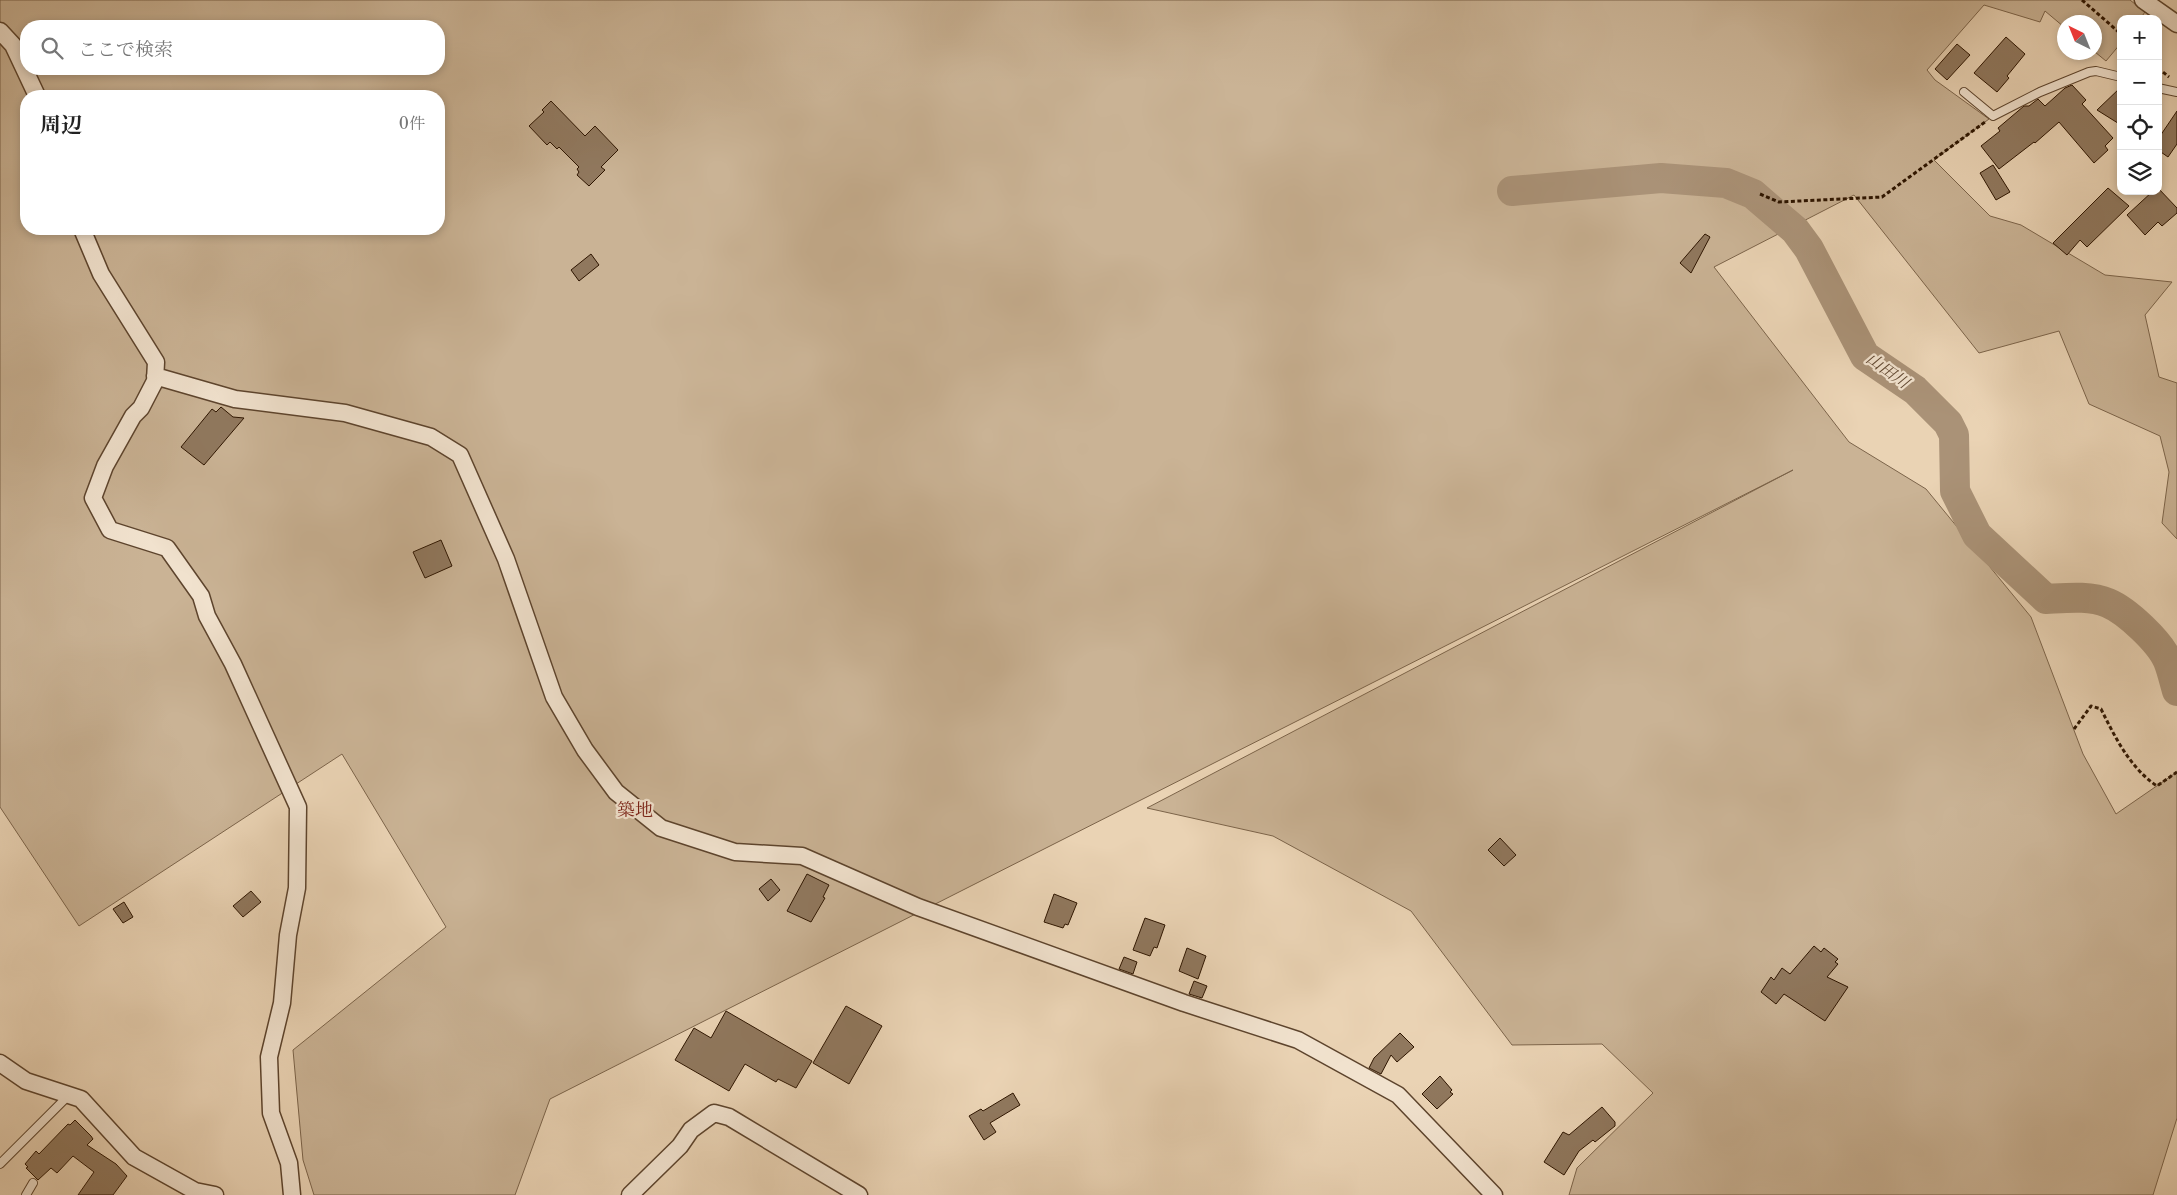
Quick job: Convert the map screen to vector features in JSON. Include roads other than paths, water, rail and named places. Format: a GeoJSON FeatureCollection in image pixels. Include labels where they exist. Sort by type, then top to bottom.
{"type":"FeatureCollection","features":[{"type":"Feature","properties":{"kind":"street"},"geometry":{"type":"LineString","coordinates":[[2143,0],[2177,24]]}},
{"type":"Feature","properties":{"kind":"street"},"geometry":{"type":"LineString","coordinates":[[0,31],[13,45],[20,60]]}},
{"type":"Feature","properties":{"kind":"street"},"geometry":{"type":"LineString","coordinates":[[27,75],[34,90]]}},
{"type":"Feature","properties":{"kind":"street"},"geometry":{"type":"LineString","coordinates":[[85,235],[101,274],[156,362],[155,381],[141,408],[133,416],[105,466],[93,498],[110,530],[167,548],[200,596],[207,616],[233,664],[298,807],[297,888],[288,935],[282,1002],[270,1057],[271,1113],[289,1163],[292,1195]]}},
{"type":"Feature","properties":{"kind":"street"},"geometry":{"type":"LineString","coordinates":[[154,376],[235,399],[345,413],[400,427],[431,437],[460,455],[506,558],[554,697],[585,750],[616,792],[661,828],[735,852],[802,856],[918,907],[1184,1003],[1298,1040],[1398,1095],[1494,1195]]}},
{"type":"Feature","properties":{"kind":"street"},"geometry":{"type":"LineString","coordinates":[[0,1063],[26,1081],[81,1099],[134,1157],[196,1191],[215,1195]]}},
{"type":"Feature","properties":{"kind":"street"},"geometry":{"type":"LineString","coordinates":[[630,1195],[680,1146],[691,1130],[714,1113],[729,1116],[859,1195]]}},
{"type":"Feature","properties":{"kind":"lane"},"geometry":{"type":"LineString","coordinates":[[1964,92],[1993,116],[2048,88],[2089,72],[2096,71],[2117,76]]}},
{"type":"Feature","properties":{"kind":"lane"},"geometry":{"type":"LineString","coordinates":[[2162,89],[2177,92]]}},
{"type":"Feature","properties":{"kind":"lane"},"geometry":{"type":"LineString","coordinates":[[0,1164],[69,1095]]}},
{"type":"Feature","properties":{"kind":"lane"},"geometry":{"type":"LineString","coordinates":[[26,1195],[33,1183]]}},
{"type":"Feature","properties":{"kind":"waterway","name":"山田川"},"geometry":{"type":"LineString","coordinates":[[1512,191],[1661,178],[1726,183],[1753,194],[1795,230],[1809,249],[1865,356],[1915,390],[1948,423],[1954,435],[1955,491],[1977,535],[2046,599],[2077,598],[2101,600],[2124,613],[2151,636],[2164,653],[2177,691]]}},
{"type":"Feature","properties":{"kind":"district","name":"築地"},"geometry":{"type":"Point","coordinates":[635,810]}}]}
